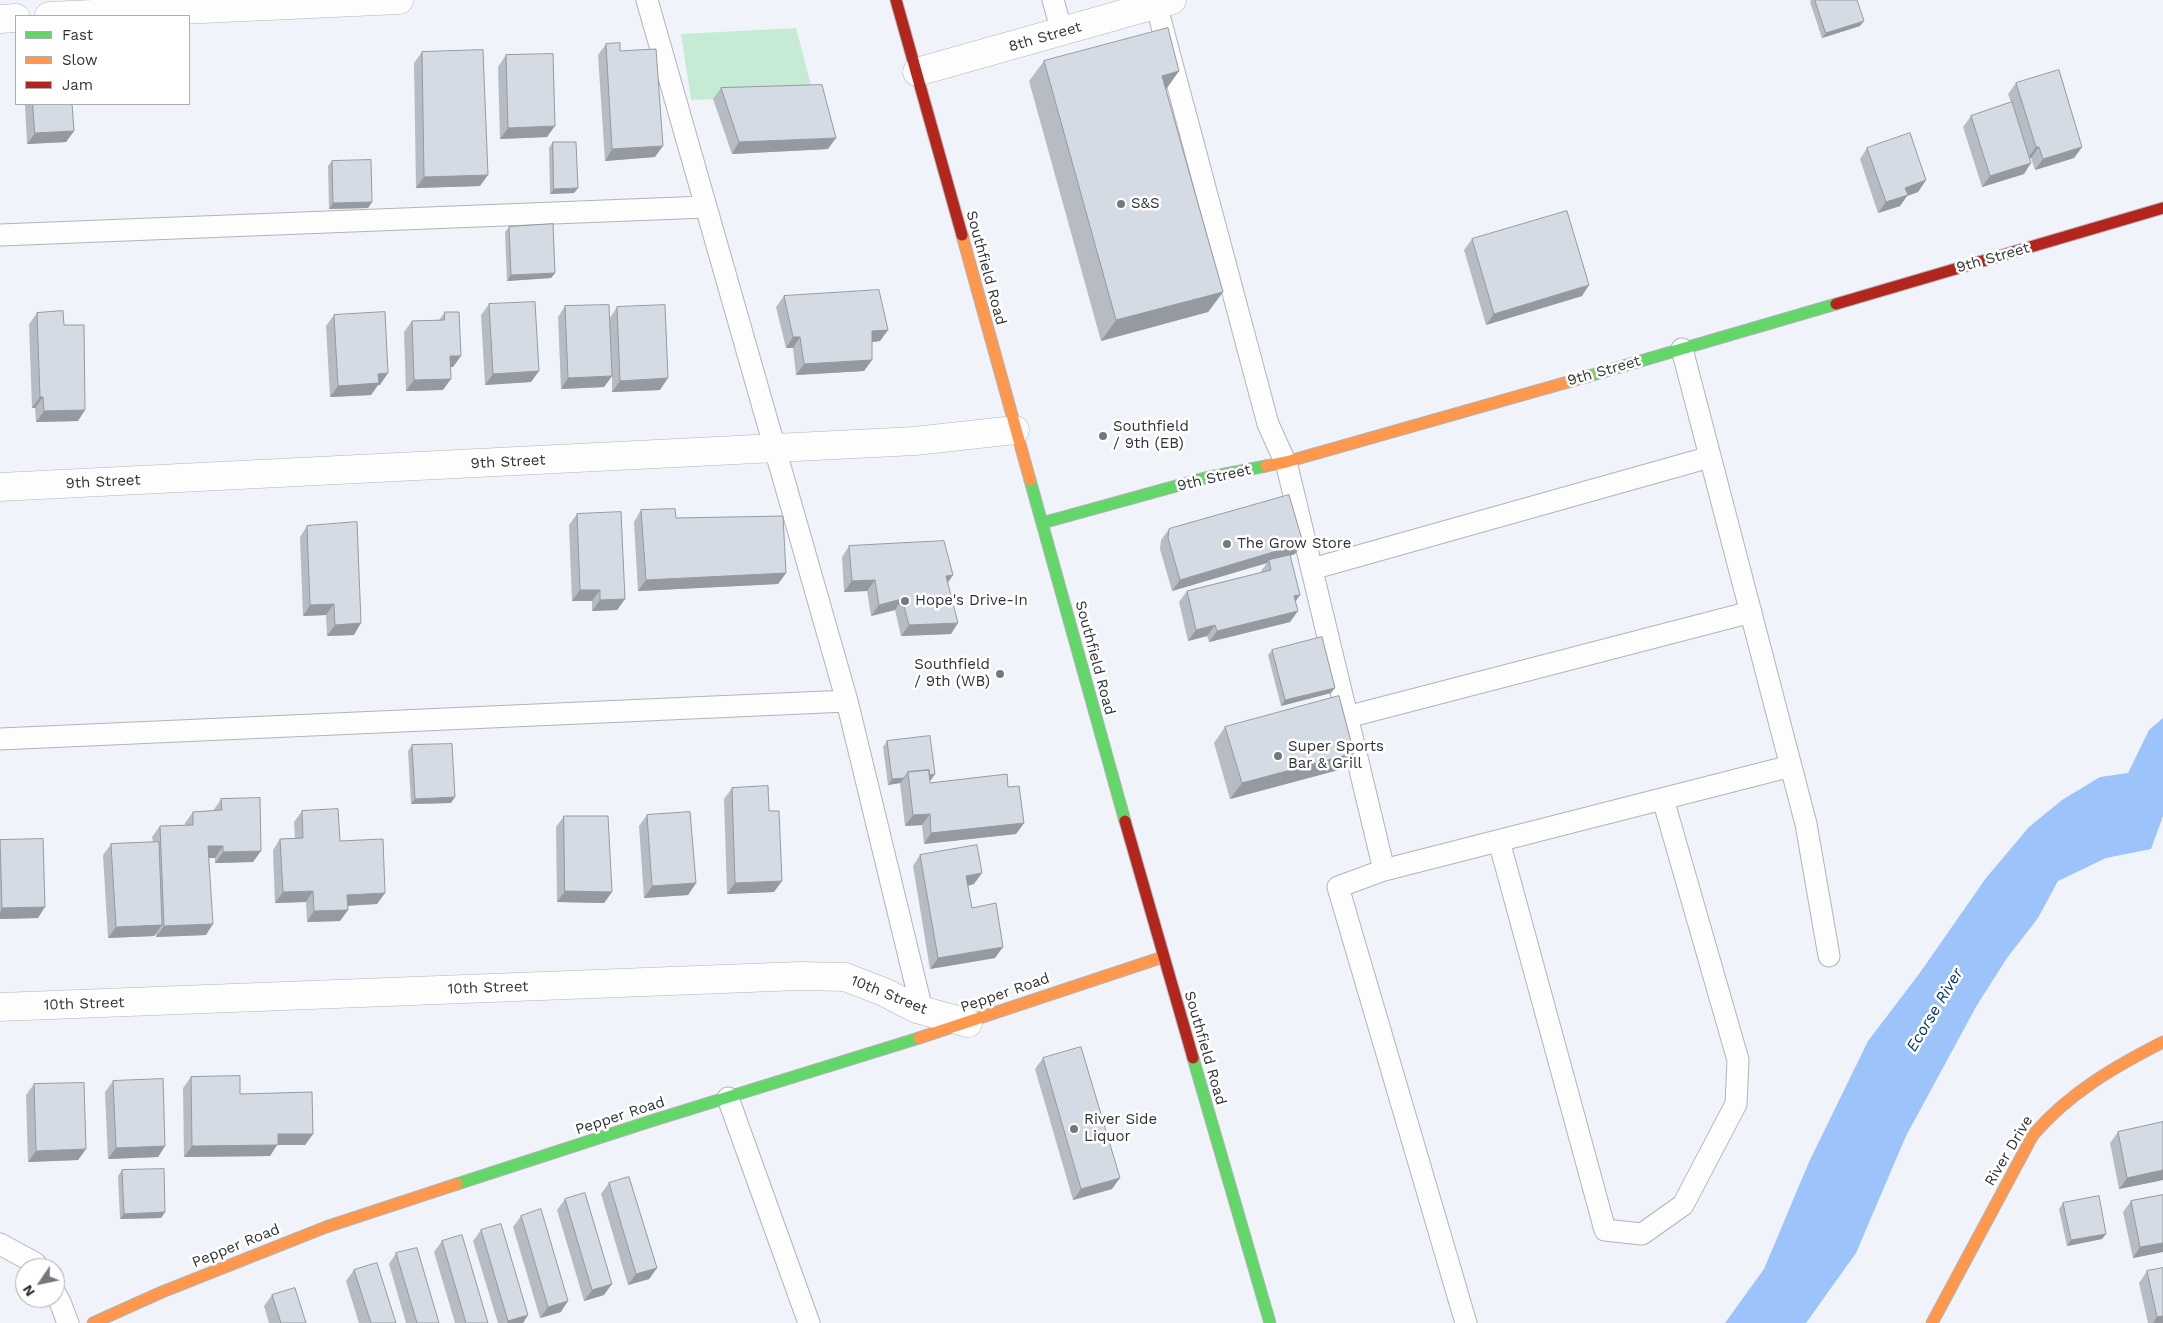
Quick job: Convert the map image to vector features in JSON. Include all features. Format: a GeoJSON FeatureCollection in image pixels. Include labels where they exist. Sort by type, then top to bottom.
{"type":"FeatureCollection","features":[{"type":"Feature","properties":{"kind":"street"},"geometry":{"type":"LineString","coordinates":[[71,15],[399,0]]}},
{"type":"Feature","properties":{"kind":"street","name":"Southfield Road"},"geometry":{"type":"LineString","coordinates":[[896,0],[1163,957],[1270,1323]]}},
{"type":"Feature","properties":{"kind":"street","name":"8th Street"},"geometry":{"type":"LineString","coordinates":[[917,72],[1062,32],[1161,2]]}},
{"type":"Feature","properties":{"kind":"street"},"geometry":{"type":"LineString","coordinates":[[0,18],[15,18]]}},
{"type":"Feature","properties":{"kind":"street","name":"9th Street"},"geometry":{"type":"LineString","coordinates":[[1042,523],[1205,478],[1286,462],[1682,349],[2163,208]]}},
{"type":"Feature","properties":{"kind":"street","name":"9th Street"},"geometry":{"type":"LineString","coordinates":[[0,487],[915,441],[1015,430]]}},
{"type":"Feature","properties":{"kind":"street","name":"Pepper Road"},"geometry":{"type":"LineString","coordinates":[[94,1323],[162,1292],[326,1227],[651,1121],[968,1023],[1163,957]]}},
{"type":"Feature","properties":{"kind":"street","name":"10th Street"},"geometry":{"type":"LineString","coordinates":[[0,1007],[800,976],[846,977],[922,1010],[968,1023]]}},
{"type":"Feature","properties":{"kind":"street","name":"River Drive"},"geometry":{"type":"LineString","coordinates":[[1932,1323],[2033,1134],[2050,1114],[2089,1083],[2163,1042]]}},
{"type":"Feature","properties":{"kind":"lane"},"geometry":{"type":"LineString","coordinates":[[647,0],[846,701],[922,1010]]}},
{"type":"Feature","properties":{"kind":"lane"},"geometry":{"type":"LineString","coordinates":[[1053,0],[1062,32]]}},
{"type":"Feature","properties":{"kind":"lane"},"geometry":{"type":"LineString","coordinates":[[1161,2],[1268,424],[1286,462],[1384,870]]}},
{"type":"Feature","properties":{"kind":"lane"},"geometry":{"type":"LineString","coordinates":[[0,236],[706,207]]}},
{"type":"Feature","properties":{"kind":"lane"},"geometry":{"type":"LineString","coordinates":[[1682,349],[1806,824],[1829,956]]}},
{"type":"Feature","properties":{"kind":"lane"},"geometry":{"type":"LineString","coordinates":[[1312,570],[1710,457]]}},
{"type":"Feature","properties":{"kind":"lane"},"geometry":{"type":"LineString","coordinates":[[1347,716],[1751,612]]}},
{"type":"Feature","properties":{"kind":"lane"},"geometry":{"type":"LineString","coordinates":[[0,739],[846,701]]}},
{"type":"Feature","properties":{"kind":"lane"},"geometry":{"type":"LineString","coordinates":[[1466,1323],[1338,887],[1384,870],[1791,766]]}},
{"type":"Feature","properties":{"kind":"lane"},"geometry":{"type":"LineString","coordinates":[[1499,841],[1605,1230],[1642,1234],[1683,1205],[1736,1104],[1738,1060],[1663,799]]}},
{"type":"Feature","properties":{"kind":"lane"},"geometry":{"type":"LineString","coordinates":[[728,1098],[809,1323]]}},
{"type":"Feature","properties":{"kind":"lane"},"geometry":{"type":"LineString","coordinates":[[0,1244],[26,1258]]}},
{"type":"Feature","properties":{"kind":"lane"},"geometry":{"type":"LineString","coordinates":[[62,1308],[68,1323]]}},
{"type":"Feature","properties":{"kind":"green space"},"geometry":{"type":"Polygon","coordinates":[[[796,28],[814,96],[691,100],[681,34],[796,28]]]}},
{"type":"Feature","properties":{"kind":"water","name":"Ecorse River"},"geometry":{"type":"Polygon","coordinates":[[[2163,718],[2163,816],[2151,849],[2106,858],[2058,881],[2038,918],[2007,958],[1977,1005],[1906,1136],[1856,1253],[1806,1323],[1725,1323],[1764,1269],[1809,1162],[1868,1041],[1919,974],[1986,878],[2029,827],[2062,800],[2100,777],[2128,773],[2149,730],[2163,718]]]}},
{"type":"Feature","properties":{"kind":"building"},"geometry":{"type":"Polygon","coordinates":[[[1815,0],[1857,0],[1864,21],[1826,33],[1815,0]]]}},
{"type":"Feature","properties":{"kind":"building","name":"S&S"},"geometry":{"type":"Polygon","coordinates":[[[1168,28],[1179,71],[1162,76],[1223,292],[1116,320],[1044,61],[1168,28]]]}},
{"type":"Feature","properties":{"kind":"building"},"geometry":{"type":"Polygon","coordinates":[[[620,43],[620,51],[656,49],[663,146],[612,149],[606,44],[620,43]]]}},
{"type":"Feature","properties":{"kind":"building"},"geometry":{"type":"Polygon","coordinates":[[[483,50],[488,175],[424,177],[422,52],[483,50]]]}},
{"type":"Feature","properties":{"kind":"building"},"geometry":{"type":"Polygon","coordinates":[[[553,54],[555,126],[508,128],[506,55],[553,54]]]}},
{"type":"Feature","properties":{"kind":"building"},"geometry":{"type":"Polygon","coordinates":[[[2059,70],[2082,147],[2043,159],[2039,147],[2036,147],[2016,83],[2059,70]]]}},
{"type":"Feature","properties":{"kind":"building"},"geometry":{"type":"Polygon","coordinates":[[[822,85],[836,138],[739,142],[721,88],[822,85]]]}},
{"type":"Feature","properties":{"kind":"building"},"geometry":{"type":"Polygon","coordinates":[[[2012,102],[2031,163],[1990,176],[1971,116],[2012,102]]]}},
{"type":"Feature","properties":{"kind":"building"},"geometry":{"type":"Polygon","coordinates":[[[33,105],[72,105],[74,131],[35,133],[33,105]]]}},
{"type":"Feature","properties":{"kind":"building"},"geometry":{"type":"Polygon","coordinates":[[[1910,133],[1926,180],[1905,188],[1908,195],[1886,202],[1867,148],[1910,133]]]}},
{"type":"Feature","properties":{"kind":"building"},"geometry":{"type":"Polygon","coordinates":[[[553,142],[576,142],[578,188],[554,189],[553,142]]]}},
{"type":"Feature","properties":{"kind":"building"},"geometry":{"type":"Polygon","coordinates":[[[371,160],[372,202],[333,203],[332,161],[371,160]]]}},
{"type":"Feature","properties":{"kind":"building"},"geometry":{"type":"Polygon","coordinates":[[[1567,211],[1589,285],[1494,314],[1472,239],[1567,211]]]}},
{"type":"Feature","properties":{"kind":"building"},"geometry":{"type":"Polygon","coordinates":[[[553,224],[555,273],[511,275],[509,227],[553,224]]]}},
{"type":"Feature","properties":{"kind":"building"},"geometry":{"type":"Polygon","coordinates":[[[879,290],[888,330],[872,331],[872,360],[804,364],[800,337],[793,337],[784,296],[879,290]]]}},
{"type":"Feature","properties":{"kind":"building"},"geometry":{"type":"Polygon","coordinates":[[[535,302],[539,371],[493,374],[489,304],[535,302]]]}},
{"type":"Feature","properties":{"kind":"building"},"geometry":{"type":"Polygon","coordinates":[[[609,305],[612,376],[568,378],[565,306],[609,305]]]}},
{"type":"Feature","properties":{"kind":"building"},"geometry":{"type":"Polygon","coordinates":[[[665,305],[668,378],[620,381],[617,307],[665,305]]]}},
{"type":"Feature","properties":{"kind":"building"},"geometry":{"type":"Polygon","coordinates":[[[63,311],[64,325],[84,325],[85,410],[44,411],[43,397],[40,397],[37,313],[63,311]]]}},
{"type":"Feature","properties":{"kind":"building"},"geometry":{"type":"Polygon","coordinates":[[[385,312],[388,373],[378,374],[379,383],[338,386],[334,315],[385,312]]]}},
{"type":"Feature","properties":{"kind":"building"},"geometry":{"type":"Polygon","coordinates":[[[445,312],[459,312],[461,356],[450,356],[451,379],[414,380],[412,321],[444,320],[445,312]]]}},
{"type":"Feature","properties":{"kind":"building","name":"The Grow Store"},"geometry":{"type":"Polygon","coordinates":[[[1289,495],[1303,543],[1180,580],[1168,538],[1169,529],[1289,495]]]}},
{"type":"Feature","properties":{"kind":"building"},"geometry":{"type":"Polygon","coordinates":[[[675,509],[676,518],[783,516],[786,573],[646,580],[641,510],[675,509]]]}},
{"type":"Feature","properties":{"kind":"building"},"geometry":{"type":"Polygon","coordinates":[[[621,512],[625,599],[600,600],[600,590],[580,590],[577,514],[621,512]]]}},
{"type":"Feature","properties":{"kind":"building"},"geometry":{"type":"Polygon","coordinates":[[[357,522],[361,623],[335,625],[334,604],[310,605],[307,526],[357,522]]]}},
{"type":"Feature","properties":{"kind":"building","name":"Hope's Drive-In"},"geometry":{"type":"Polygon","coordinates":[[[944,541],[953,575],[946,576],[958,623],[909,625],[902,599],[879,605],[875,580],[852,581],[849,546],[944,541]]]}},
{"type":"Feature","properties":{"kind":"building"},"geometry":{"type":"Polygon","coordinates":[[[1290,555],[1300,595],[1294,596],[1298,611],[1217,631],[1215,625],[1196,630],[1187,591],[1271,570],[1269,560],[1290,555]]]}},
{"type":"Feature","properties":{"kind":"building"},"geometry":{"type":"Polygon","coordinates":[[[1322,637],[1335,688],[1285,700],[1272,650],[1322,637]]]}},
{"type":"Feature","properties":{"kind":"building","name":"Super Sports Bar & Grill"},"geometry":{"type":"Polygon","coordinates":[[[1339,696],[1354,753],[1242,783],[1225,727],[1339,696]]]}},
{"type":"Feature","properties":{"kind":"building"},"geometry":{"type":"Polygon","coordinates":[[[930,736],[935,774],[929,775],[929,770],[908,772],[904,778],[892,779],[887,741],[930,736]]]}},
{"type":"Feature","properties":{"kind":"building"},"geometry":{"type":"Polygon","coordinates":[[[452,744],[455,797],[415,799],[412,745],[452,744]]]}},
{"type":"Feature","properties":{"kind":"building"},"geometry":{"type":"Polygon","coordinates":[[[929,770],[930,783],[1007,774],[1008,787],[1019,786],[1024,823],[931,833],[930,814],[913,815],[908,772],[929,770]]]}},
{"type":"Feature","properties":{"kind":"building"},"geometry":{"type":"Polygon","coordinates":[[[768,786],[769,811],[779,811],[782,881],[735,883],[732,788],[768,786]]]}},
{"type":"Feature","properties":{"kind":"building"},"geometry":{"type":"Polygon","coordinates":[[[260,798],[261,851],[223,852],[223,846],[208,846],[213,924],[164,926],[160,826],[193,825],[193,812],[222,810],[221,799],[260,798]]]}},
{"type":"Feature","properties":{"kind":"building"},"geometry":{"type":"Polygon","coordinates":[[[338,809],[340,841],[383,839],[385,893],[347,895],[348,910],[314,911],[313,891],[283,892],[280,839],[303,838],[302,811],[338,809]]]}},
{"type":"Feature","properties":{"kind":"building"},"geometry":{"type":"Polygon","coordinates":[[[690,812],[696,883],[652,886],[647,815],[690,812]]]}},
{"type":"Feature","properties":{"kind":"building"},"geometry":{"type":"Polygon","coordinates":[[[564,816],[608,816],[612,892],[565,891],[564,816]]]}},
{"type":"Feature","properties":{"kind":"building"},"geometry":{"type":"Polygon","coordinates":[[[43,839],[45,907],[2,908],[0,840],[43,839]]]}},
{"type":"Feature","properties":{"kind":"building"},"geometry":{"type":"Polygon","coordinates":[[[159,842],[162,925],[116,927],[111,844],[159,842]]]}},
{"type":"Feature","properties":{"kind":"building"},"geometry":{"type":"Polygon","coordinates":[[[977,845],[982,873],[966,876],[972,908],[996,903],[1003,947],[938,958],[920,855],[977,845]]]}},
{"type":"Feature","properties":{"kind":"building","name":"River Side Liquor"},"geometry":{"type":"Polygon","coordinates":[[[1081,1047],[1120,1178],[1081,1189],[1043,1058],[1081,1047]]]}},
{"type":"Feature","properties":{"kind":"building"},"geometry":{"type":"Polygon","coordinates":[[[240,1076],[240,1094],[312,1092],[313,1134],[278,1134],[278,1145],[192,1146],[191,1077],[240,1076]]]}},
{"type":"Feature","properties":{"kind":"building"},"geometry":{"type":"Polygon","coordinates":[[[163,1079],[165,1146],[116,1148],[113,1081],[163,1079]]]}},
{"type":"Feature","properties":{"kind":"building"},"geometry":{"type":"Polygon","coordinates":[[[84,1083],[86,1149],[36,1151],[34,1084],[84,1083]]]}},
{"type":"Feature","properties":{"kind":"building"},"geometry":{"type":"Polygon","coordinates":[[[2163,1122],[2163,1170],[2127,1178],[2118,1132],[2163,1122]]]}},
{"type":"Feature","properties":{"kind":"building"},"geometry":{"type":"Polygon","coordinates":[[[164,1169],[165,1212],[124,1214],[122,1170],[164,1169]]]}},
{"type":"Feature","properties":{"kind":"building"},"geometry":{"type":"Polygon","coordinates":[[[629,1177],[657,1268],[636,1274],[609,1183],[629,1177]]]}},
{"type":"Feature","properties":{"kind":"building"},"geometry":{"type":"Polygon","coordinates":[[[585,1193],[612,1284],[592,1290],[565,1199],[585,1193]]]}},
{"type":"Feature","properties":{"kind":"building"},"geometry":{"type":"Polygon","coordinates":[[[2163,1195],[2163,1243],[2140,1247],[2131,1201],[2163,1195]]]}},
{"type":"Feature","properties":{"kind":"building"},"geometry":{"type":"Polygon","coordinates":[[[2099,1196],[2106,1234],[2071,1240],[2063,1203],[2099,1196]]]}},
{"type":"Feature","properties":{"kind":"building"},"geometry":{"type":"Polygon","coordinates":[[[541,1209],[568,1301],[548,1307],[521,1216],[541,1209]]]}},
{"type":"Feature","properties":{"kind":"building"},"geometry":{"type":"Polygon","coordinates":[[[501,1224],[528,1315],[508,1321],[481,1230],[501,1224]]]}},
{"type":"Feature","properties":{"kind":"building"},"geometry":{"type":"Polygon","coordinates":[[[462,1235],[488,1323],[466,1323],[442,1241],[462,1235]]]}},
{"type":"Feature","properties":{"kind":"building"},"geometry":{"type":"Polygon","coordinates":[[[417,1248],[439,1323],[417,1323],[396,1253],[417,1248]]]}},
{"type":"Feature","properties":{"kind":"building"},"geometry":{"type":"Polygon","coordinates":[[[377,1263],[396,1323],[371,1323],[354,1270],[377,1263]]]}},
{"type":"Feature","properties":{"kind":"building"},"geometry":{"type":"Polygon","coordinates":[[[2163,1268],[2163,1316],[2157,1317],[2147,1271],[2163,1268]]]}},
{"type":"Feature","properties":{"kind":"building"},"geometry":{"type":"Polygon","coordinates":[[[295,1288],[306,1323],[281,1323],[272,1295],[295,1288]]]}},
{"type":"Feature","properties":{"kind":"traffic: fast"},"geometry":{"type":"LineString","coordinates":[[1589,376],[1836,304]]}},
{"type":"Feature","properties":{"kind":"traffic: fast"},"geometry":{"type":"LineString","coordinates":[[1042,523],[1205,478],[1266,466]]}},
{"type":"Feature","properties":{"kind":"traffic: fast"},"geometry":{"type":"LineString","coordinates":[[1030,480],[1125,821]]}},
{"type":"Feature","properties":{"kind":"traffic: fast"},"geometry":{"type":"LineString","coordinates":[[457,1184],[651,1121],[919,1038]]}},
{"type":"Feature","properties":{"kind":"traffic: fast"},"geometry":{"type":"LineString","coordinates":[[1193,1058],[1270,1323]]}},
{"type":"Feature","properties":{"kind":"traffic: slow"},"geometry":{"type":"LineString","coordinates":[[962,235],[1030,480]]}},
{"type":"Feature","properties":{"kind":"traffic: slow"},"geometry":{"type":"LineString","coordinates":[[1266,466],[1286,462],[1589,376]]}},
{"type":"Feature","properties":{"kind":"traffic: slow"},"geometry":{"type":"LineString","coordinates":[[919,1038],[1163,957]]}},
{"type":"Feature","properties":{"kind":"traffic: slow"},"geometry":{"type":"LineString","coordinates":[[1932,1323],[2033,1135],[2062,1106],[2093,1082],[2163,1042]]}},
{"type":"Feature","properties":{"kind":"traffic: slow"},"geometry":{"type":"LineString","coordinates":[[93,1323],[162,1292],[326,1227],[457,1184]]}},
{"type":"Feature","properties":{"kind":"traffic: jam"},"geometry":{"type":"LineString","coordinates":[[896,0],[962,235]]}},
{"type":"Feature","properties":{"kind":"traffic: jam"},"geometry":{"type":"LineString","coordinates":[[1836,304],[2163,208]]}},
{"type":"Feature","properties":{"kind":"traffic: jam"},"geometry":{"type":"LineString","coordinates":[[1125,821],[1193,1058]]}},
{"type":"Feature","properties":{"kind":"place","name":"S&S"},"geometry":{"type":"Point","coordinates":[1121,204]}},
{"type":"Feature","properties":{"kind":"place","name":"Southfield / 9th (EB)"},"geometry":{"type":"Point","coordinates":[1103,436]}},
{"type":"Feature","properties":{"kind":"place","name":"The Grow Store"},"geometry":{"type":"Point","coordinates":[1227,544]}},
{"type":"Feature","properties":{"kind":"place","name":"Hope's Drive-In"},"geometry":{"type":"Point","coordinates":[905,601]}},
{"type":"Feature","properties":{"kind":"place","name":"Southfield / 9th (WB)"},"geometry":{"type":"Point","coordinates":[1000,674]}},
{"type":"Feature","properties":{"kind":"place","name":"Super Sports Bar & Grill"},"geometry":{"type":"Point","coordinates":[1278,756]}},
{"type":"Feature","properties":{"kind":"place","name":"River Side Liquor"},"geometry":{"type":"Point","coordinates":[1074,1129]}}]}
